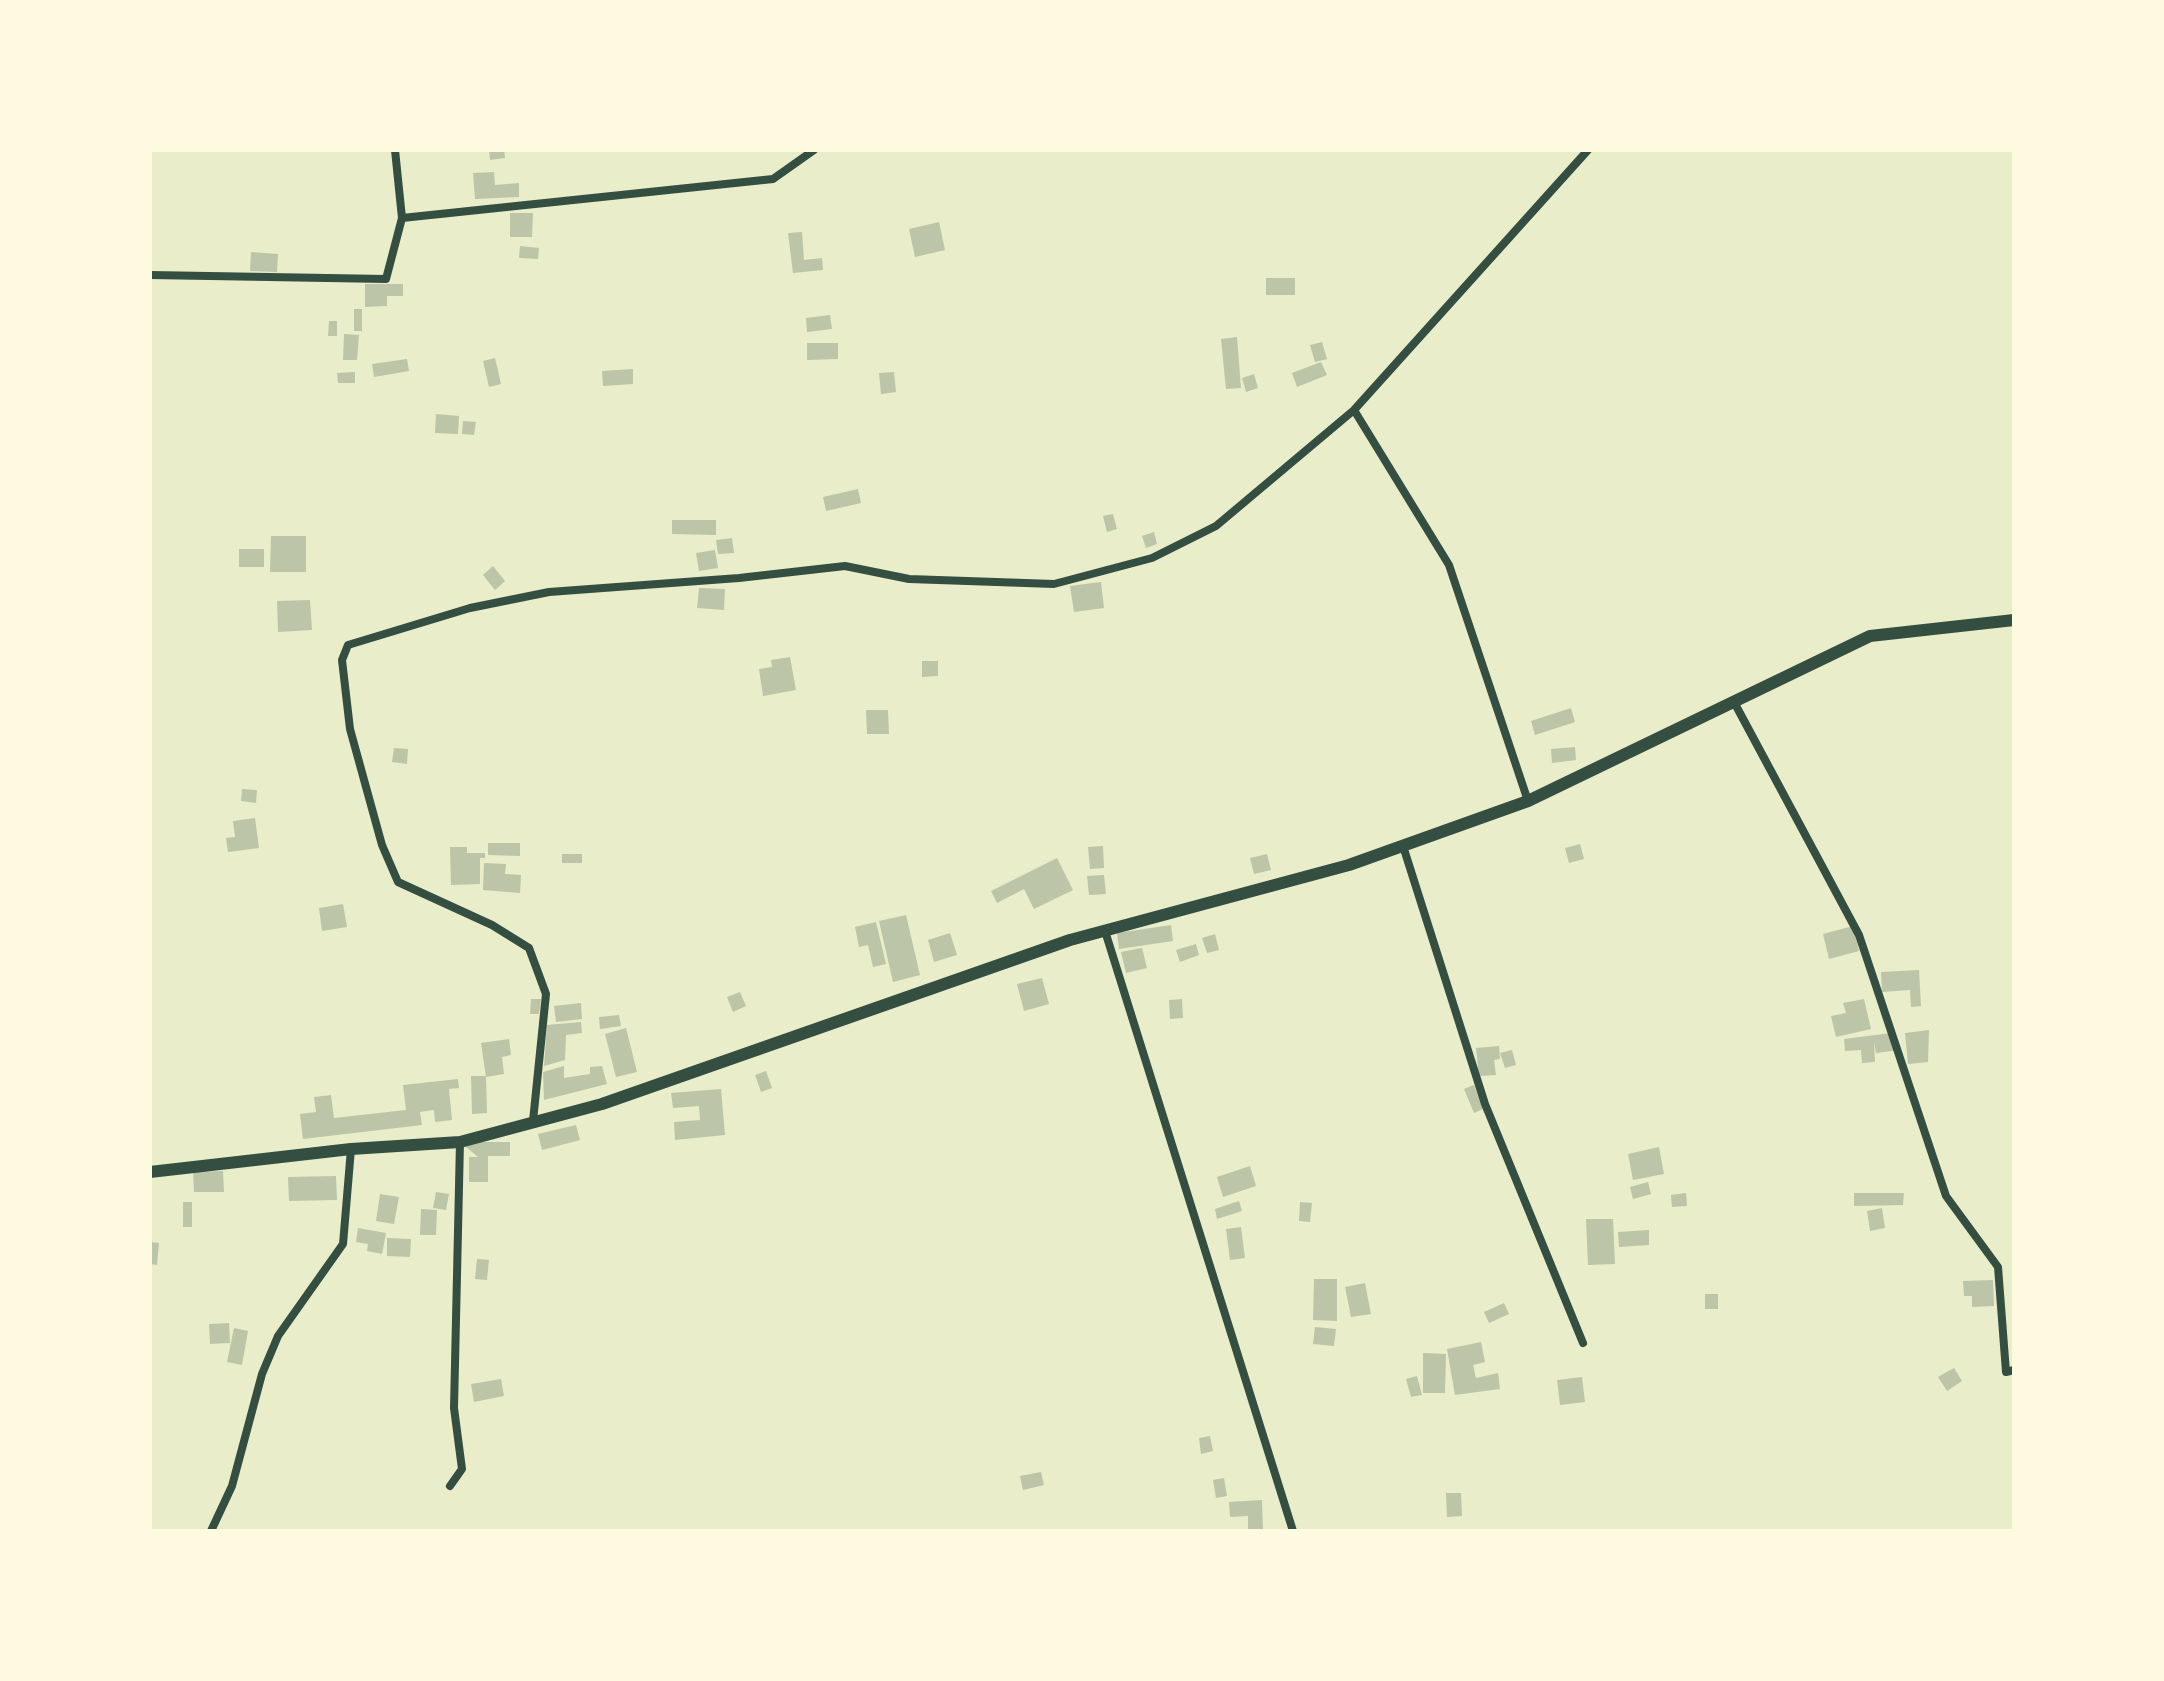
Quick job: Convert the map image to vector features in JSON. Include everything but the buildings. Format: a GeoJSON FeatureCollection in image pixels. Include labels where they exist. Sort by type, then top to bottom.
{"type":"FeatureCollection","features":[{"type":"Feature","properties":{"kind":"street"},"geometry":{"type":"LineString","coordinates":[[150,275],[386,279],[402,218],[395,150]]}},
{"type":"Feature","properties":{"kind":"street"},"geometry":{"type":"LineString","coordinates":[[402,218],[773,179],[814,150]]}},
{"type":"Feature","properties":{"kind":"street"},"geometry":{"type":"LineString","coordinates":[[533,1121],[546,994],[529,948],[492,925],[398,882],[382,845],[350,729],[342,660],[348,645],[470,608],[549,592],[739,578],[845,566],[909,579],[1054,584],[1152,558],[1216,526],[1354,410],[1588,150]]}},
{"type":"Feature","properties":{"kind":"street"},"geometry":{"type":"LineString","coordinates":[[1354,410],[1449,565],[1528,801]]}},
{"type":"Feature","properties":{"kind":"street"},"geometry":{"type":"LineString","coordinates":[[150,1172],[351,1149],[460,1142],[602,1104],[1105,931],[1349,865],[1528,801],[1870,636],[2014,620]]}},
{"type":"Feature","properties":{"kind":"street"},"geometry":{"type":"LineString","coordinates":[[1734,702],[1859,935],[1946,1196],[1998,1267],[2006,1372],[2014,1370]]}},
{"type":"Feature","properties":{"kind":"street"},"geometry":{"type":"LineString","coordinates":[[1403,846],[1485,1104],[1583,1343]]}},
{"type":"Feature","properties":{"kind":"street"},"geometry":{"type":"LineString","coordinates":[[1105,931],[1293,1531]]}},
{"type":"Feature","properties":{"kind":"street"},"geometry":{"type":"LineString","coordinates":[[450,1486],[462,1469],[454,1408],[460,1142]]}},
{"type":"Feature","properties":{"kind":"street"},"geometry":{"type":"LineString","coordinates":[[211,1531],[232,1486],[262,1374],[278,1336],[343,1244],[351,1149]]}}]}
